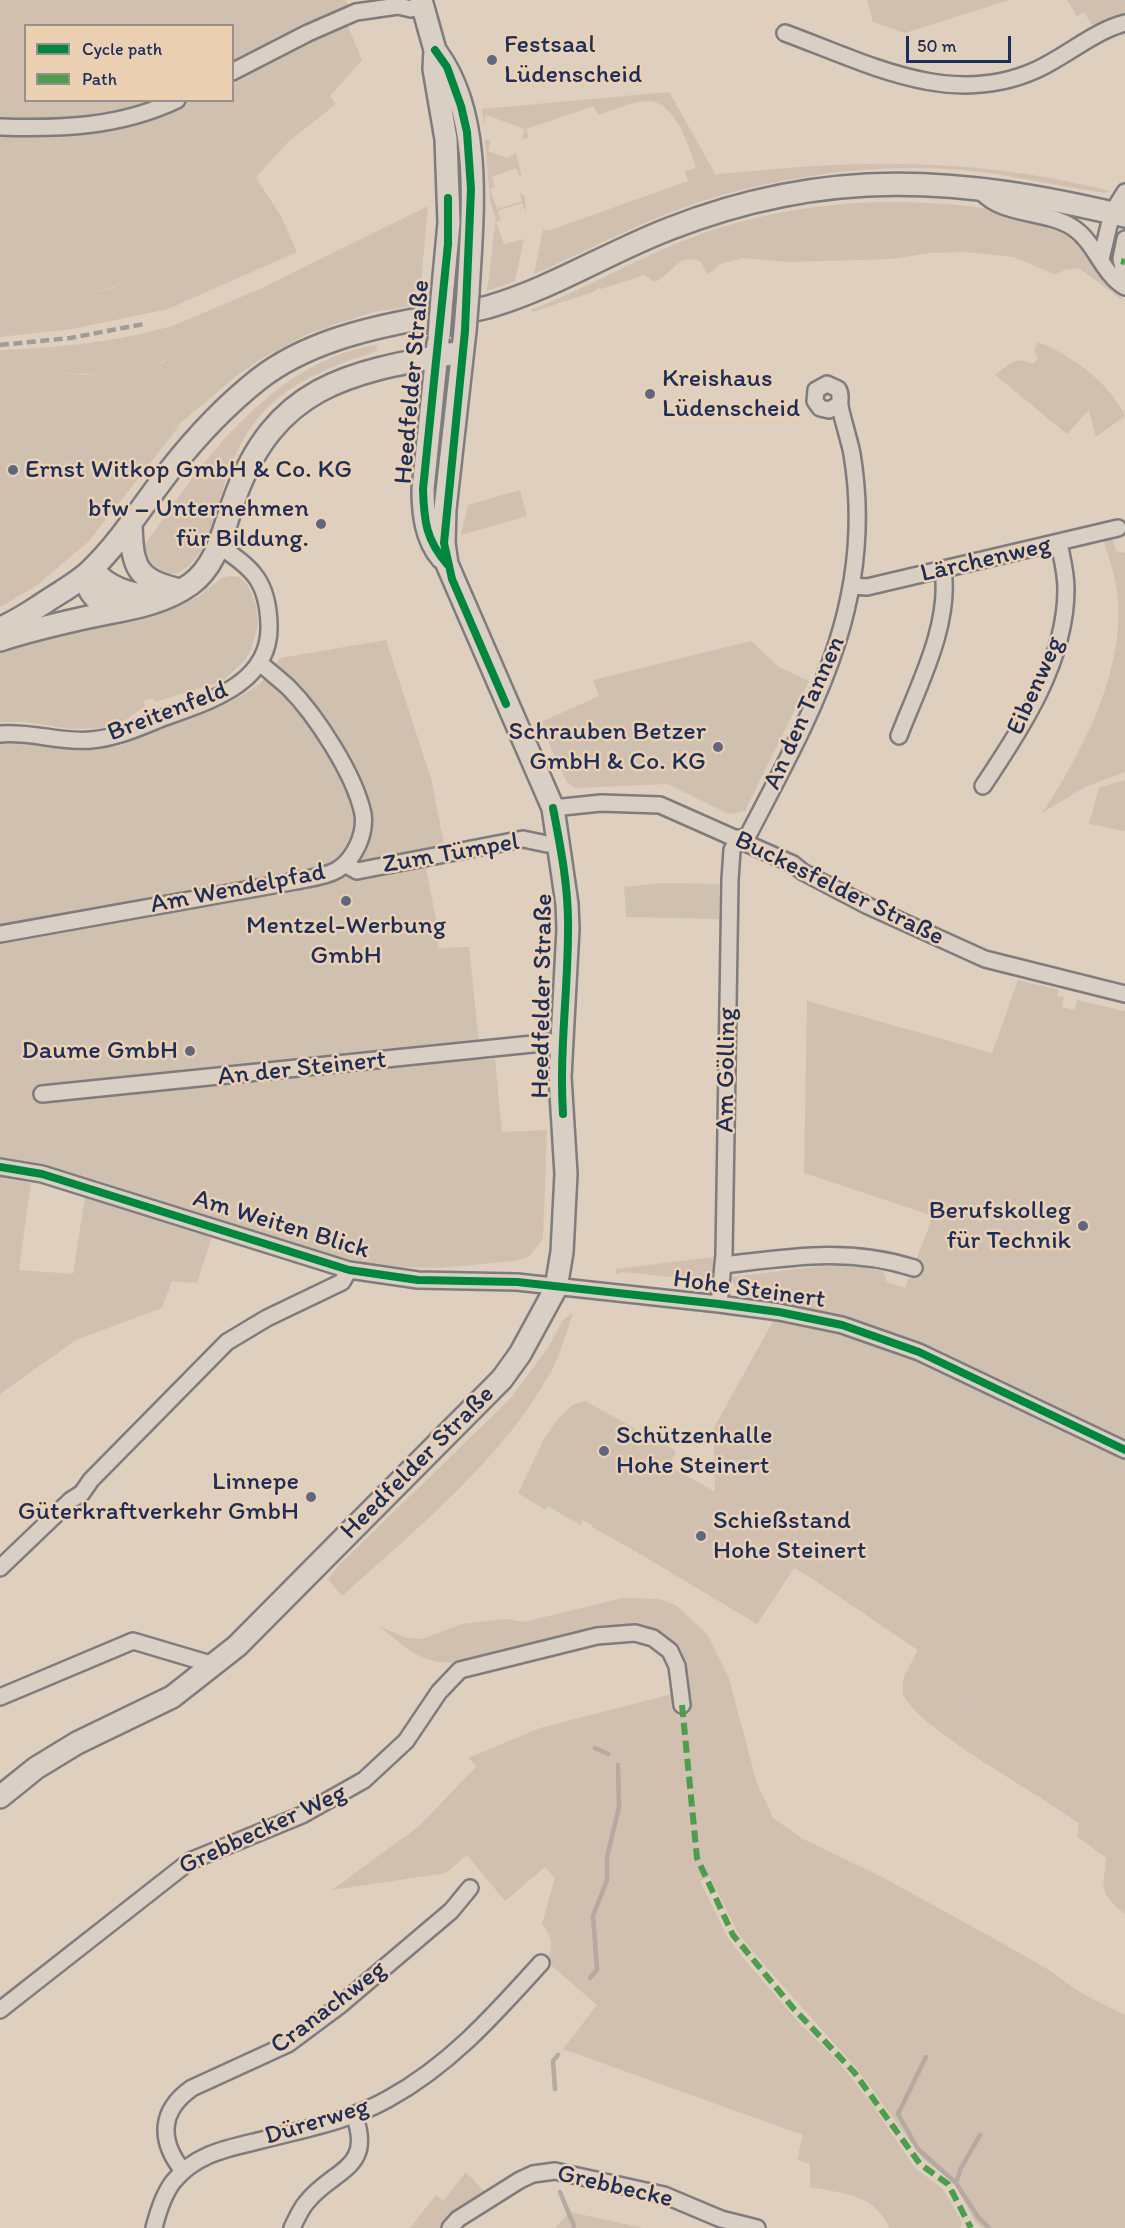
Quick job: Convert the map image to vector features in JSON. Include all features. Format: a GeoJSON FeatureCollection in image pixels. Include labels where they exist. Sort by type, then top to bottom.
{"type":"FeatureCollection","features":[{"type":"Feature","properties":{"kind":"main road","name":"Heedfelder Straße"},"geometry":{"type":"LineString","coordinates":[[0,1797],[51,1758],[172,1697],[214,1665],[255,1628],[502,1379],[520,1354],[556,1288],[562,1252],[565,1210],[560,1077],[568,929],[560,843],[553,808],[447,564],[444,543],[445,508],[468,293],[471,189],[467,132],[447,67],[435,50],[421,3]]}},
{"type":"Feature","properties":{"kind":"main road","name":"Heedfelder Straße"},"geometry":{"type":"LineString","coordinates":[[435,50],[434,69],[446,130],[448,244],[423,500],[432,546],[447,564]]}},
{"type":"Feature","properties":{"kind":"main road"},"geometry":{"type":"LineString","coordinates":[[0,628],[35,609],[90,571],[131,523],[171,468],[232,401],[261,377],[315,347],[360,332],[485,308],[561,279],[670,228],[752,202],[825,188],[900,182],[979,188],[1044,198],[1118,215]]}},
{"type":"Feature","properties":{"kind":"main road"},"geometry":{"type":"LineString","coordinates":[[0,640],[119,611],[172,594],[202,574],[219,546],[240,484],[256,450],[279,419],[296,403],[333,383],[399,362],[437,346],[464,342]]}},
{"type":"Feature","properties":{"kind":"main road"},"geometry":{"type":"LineString","coordinates":[[131,523],[132,543],[139,570],[172,594]]}},
{"type":"Feature","properties":{"kind":"main road"},"geometry":{"type":"LineString","coordinates":[[90,571],[118,590],[172,594]]}},
{"type":"Feature","properties":{"kind":"main road"},"geometry":{"type":"LineString","coordinates":[[90,571],[86,580],[91,594],[119,611]]}},
{"type":"Feature","properties":{"kind":"street"},"geometry":{"type":"LineString","coordinates":[[234,71],[308,33],[356,12],[398,6],[411,9],[421,3]]}},
{"type":"Feature","properties":{"kind":"street"},"geometry":{"type":"LineString","coordinates":[[785,33],[921,81],[974,87],[1009,81],[1038,70],[1106,29],[1125,24]]}},
{"type":"Feature","properties":{"kind":"street"},"geometry":{"type":"LineString","coordinates":[[0,127],[66,129],[91,126],[132,117],[172,102]]}},
{"type":"Feature","properties":{"kind":"street"},"geometry":{"type":"LineString","coordinates":[[979,188],[986,196],[1002,204],[1073,227],[1115,279],[1125,287]]}},
{"type":"Feature","properties":{"kind":"street"},"geometry":{"type":"LineString","coordinates":[[1101,259],[1125,192]]}},
{"type":"Feature","properties":{"kind":"street"},"geometry":{"type":"LineString","coordinates":[[1125,239],[1121,259],[1125,276]]}},
{"type":"Feature","properties":{"kind":"street","name":"An den Tannen"},"geometry":{"type":"LineString","coordinates":[[742,840],[828,674],[848,610],[853,586],[856,484],[850,441],[840,404]]}},
{"type":"Feature","properties":{"kind":"street","name":"Lärchenweg"},"geometry":{"type":"LineString","coordinates":[[853,586],[867,587],[1118,528]]}},
{"type":"Feature","properties":{"kind":"street","name":"Eibenweg"},"geometry":{"type":"LineString","coordinates":[[983,786],[1027,716],[1059,639],[1066,590],[1059,543]]}},
{"type":"Feature","properties":{"kind":"street","name":"Breitenfeld"},"geometry":{"type":"LineString","coordinates":[[0,734],[26,733],[89,741],[118,735],[219,696],[242,682],[260,663],[269,631],[268,603],[255,573],[244,562],[219,546]]}},
{"type":"Feature","properties":{"kind":"street"},"geometry":{"type":"LineString","coordinates":[[899,736],[935,639],[942,603],[942,570]]}},
{"type":"Feature","properties":{"kind":"street","name":"Am Wendelpfad"},"geometry":{"type":"LineString","coordinates":[[0,934],[296,881],[328,874],[345,864],[354,852],[363,825],[354,791],[339,760],[312,717],[289,688],[260,663]]}},
{"type":"Feature","properties":{"kind":"street","name":"Buckesfelder Straße"},"geometry":{"type":"LineString","coordinates":[[553,808],[601,803],[651,804],[675,810],[796,865],[802,872],[868,906],[956,947],[1009,967],[1125,994]]}},
{"type":"Feature","properties":{"kind":"street","name":"Zum Tümpel"},"geometry":{"type":"LineString","coordinates":[[345,864],[357,871],[523,839],[547,844],[560,843]]}},
{"type":"Feature","properties":{"kind":"street","name":"Am Gölling"},"geometry":{"type":"LineString","coordinates":[[719,1304],[724,1265],[732,850],[742,840]]}},
{"type":"Feature","properties":{"kind":"street","name":"An der Steinert"},"geometry":{"type":"LineString","coordinates":[[42,1094],[562,1041]]}},
{"type":"Feature","properties":{"kind":"street","name":"Am Weiten Blick"},"geometry":{"type":"LineString","coordinates":[[0,1167],[42,1174],[100,1191],[349,1270],[418,1280],[517,1282],[556,1288]]}},
{"type":"Feature","properties":{"kind":"street"},"geometry":{"type":"LineString","coordinates":[[724,1265],[848,1254],[874,1257],[914,1268]]}},
{"type":"Feature","properties":{"kind":"street","name":"Am Weiten Blick"},"geometry":{"type":"LineString","coordinates":[[0,1568],[71,1500],[82,1493],[90,1480],[227,1342],[267,1318],[342,1282],[349,1270]]}},
{"type":"Feature","properties":{"kind":"street","name":"Hohe Steinert"},"geometry":{"type":"LineString","coordinates":[[556,1288],[719,1304],[814,1318],[888,1340],[919,1352],[1125,1450]]}},
{"type":"Feature","properties":{"kind":"street","name":"Grebbecker Weg"},"geometry":{"type":"LineString","coordinates":[[0,2010],[190,1861],[302,1815],[364,1780],[396,1752],[416,1728],[439,1692],[460,1670],[597,1636],[635,1633],[653,1638],[670,1651],[677,1666],[682,1705]]}},
{"type":"Feature","properties":{"kind":"street"},"geometry":{"type":"LineString","coordinates":[[0,1697],[133,1641],[214,1665]]}},
{"type":"Feature","properties":{"kind":"street","name":"Cranachweg"},"geometry":{"type":"LineString","coordinates":[[183,2171],[167,2148],[166,2126],[172,2109],[186,2092],[254,2062],[288,2044],[313,2027],[451,1911],[470,1888]]}},
{"type":"Feature","properties":{"kind":"street","name":"Dürerweg"},"geometry":{"type":"LineString","coordinates":[[154,2228],[166,2193],[183,2171],[207,2154],[354,2115],[395,2095],[441,2065],[477,2033],[541,1963]]}},
{"type":"Feature","properties":{"kind":"street"},"geometry":{"type":"LineString","coordinates":[[292,2228],[306,2202],[355,2160],[361,2140],[354,2115]]}},
{"type":"Feature","properties":{"kind":"street","name":"Grebbecke"},"geometry":{"type":"LineString","coordinates":[[450,2228],[458,2219],[520,2180],[533,2174],[555,2170],[664,2195],[721,2219],[757,2228]]}},
{"type":"Feature","properties":{"kind":"shaded area"},"geometry":{"type":"Polygon","coordinates":[[[0,0],[346,0],[349,6],[341,10],[362,60],[330,96],[336,104],[288,142],[230,206],[216,234],[163,294],[113,287],[42,307],[0,314],[0,0]]]}},
{"type":"Feature","properties":{"kind":"shaded area"},"geometry":{"type":"Polygon","coordinates":[[[867,0],[1009,0],[905,33],[873,22],[867,0]]]}},
{"type":"Feature","properties":{"kind":"shaded area"},"geometry":{"type":"Polygon","coordinates":[[[1067,0],[1125,0],[1125,12],[1092,25],[1084,12],[1077,16],[1067,0]]]}},
{"type":"Feature","properties":{"kind":"shaded area"},"geometry":{"type":"Polygon","coordinates":[[[669,92],[716,175],[852,164],[939,165],[1025,174],[1110,191],[1105,193],[997,174],[926,168],[891,168],[818,175],[746,189],[679,209],[534,274],[543,230],[548,231],[688,181],[685,171],[696,168],[690,149],[674,117],[667,109],[649,101],[637,102],[598,115],[594,106],[526,129],[529,138],[522,139],[525,129],[486,115],[484,124],[482,109],[669,92]]]}},
{"type":"Feature","properties":{"kind":"shaded area"},"geometry":{"type":"Polygon","coordinates":[[[485,139],[491,141],[488,151],[507,158],[516,153],[521,174],[520,178],[516,168],[492,177],[495,186],[490,189],[497,209],[522,201],[519,192],[525,197],[526,212],[522,203],[498,211],[501,220],[496,222],[504,244],[524,239],[515,281],[487,291],[496,218],[490,202],[485,139]]]}},
{"type":"Feature","properties":{"kind":"shaded area"},"geometry":{"type":"Polygon","coordinates":[[[256,178],[281,216],[297,252],[168,309],[72,329],[0,337],[0,314],[146,281],[163,294],[216,234],[230,206],[256,178]]]}},
{"type":"Feature","properties":{"kind":"shaded area"},"geometry":{"type":"Polygon","coordinates":[[[882,202],[979,207],[1030,218],[1051,226],[1068,237],[1082,251],[1125,302],[1079,268],[1064,270],[1056,275],[1014,257],[965,252],[930,253],[891,259],[789,262],[744,258],[720,264],[708,275],[701,262],[693,259],[681,262],[654,282],[644,275],[601,289],[598,287],[596,291],[532,312],[531,310],[664,249],[717,229],[798,210],[882,202]]]}},
{"type":"Feature","properties":{"kind":"shaded area"},"geometry":{"type":"Polygon","coordinates":[[[428,206],[419,305],[374,312],[339,323],[308,334],[261,359],[235,377],[177,426],[90,516],[59,540],[0,570],[0,369],[82,375],[122,372],[163,363],[172,352],[172,326],[260,289],[428,206]]]}},
{"type":"Feature","properties":{"kind":"shaded area"},"geometry":{"type":"Polygon","coordinates":[[[172,326],[171,353],[161,363],[142,369],[92,374],[0,369],[0,350],[87,343],[172,326]]]}},
{"type":"Feature","properties":{"kind":"shaded area"},"geometry":{"type":"Polygon","coordinates":[[[1038,342],[1064,355],[1099,381],[1125,416],[1096,437],[1089,410],[1067,434],[995,375],[1017,361],[1032,364],[1038,359],[1034,351],[1038,342]]]}},
{"type":"Feature","properties":{"kind":"shaded area"},"geometry":{"type":"Polygon","coordinates":[[[376,345],[377,350],[374,352],[321,372],[299,384],[261,415],[246,435],[233,460],[214,521],[201,551],[180,572],[165,574],[152,567],[145,554],[145,545],[215,450],[242,421],[272,394],[303,372],[338,355],[376,345]]]}},
{"type":"Feature","properties":{"kind":"shaded area"},"geometry":{"type":"Polygon","coordinates":[[[180,425],[89,541],[36,586],[0,607],[0,570],[48,545],[81,523],[157,443],[180,425]]]}},
{"type":"Feature","properties":{"kind":"shaded area"},"geometry":{"type":"Polygon","coordinates":[[[520,490],[527,516],[461,535],[468,505],[520,490]]]}},
{"type":"Feature","properties":{"kind":"shaded area"},"geometry":{"type":"Polygon","coordinates":[[[1111,535],[1116,551],[1125,553],[1125,772],[1085,787],[1042,813],[1085,739],[1107,685],[1118,628],[1117,592],[1103,537],[1111,535]]]}},
{"type":"Feature","properties":{"kind":"shaded area"},"geometry":{"type":"Polygon","coordinates":[[[239,577],[248,585],[256,605],[258,625],[251,650],[245,660],[223,681],[155,702],[152,698],[144,701],[145,706],[124,721],[104,728],[72,729],[24,722],[0,722],[0,649],[25,639],[172,609],[198,597],[221,578],[239,577]]]}},
{"type":"Feature","properties":{"kind":"shaded area"},"geometry":{"type":"Polygon","coordinates":[[[386,640],[432,782],[445,850],[423,854],[437,924],[438,948],[469,947],[481,1060],[495,1059],[502,1132],[547,1130],[543,1239],[529,1257],[514,1261],[440,1268],[377,1266],[313,1250],[96,1180],[0,1159],[0,744],[26,743],[79,750],[119,746],[229,703],[260,684],[280,658],[386,640]]]}},
{"type":"Feature","properties":{"kind":"shaded area"},"geometry":{"type":"Polygon","coordinates":[[[751,641],[779,667],[809,681],[745,811],[729,814],[667,784],[575,788],[567,782],[539,723],[599,696],[593,680],[751,641]]]}},
{"type":"Feature","properties":{"kind":"shaded area"},"geometry":{"type":"Polygon","coordinates":[[[1125,780],[1125,831],[1089,824],[1099,788],[1125,780]]]}},
{"type":"Feature","properties":{"kind":"shaded area"},"geometry":{"type":"Polygon","coordinates":[[[662,883],[719,884],[719,919],[626,917],[624,887],[662,883]]]}},
{"type":"Feature","properties":{"kind":"shaded area"},"geometry":{"type":"Polygon","coordinates":[[[1018,980],[1059,990],[1057,996],[1064,997],[1062,1007],[1075,1010],[1077,1000],[1125,1011],[1125,1871],[1077,1836],[1079,1823],[945,1735],[917,1713],[903,1695],[904,1677],[918,1650],[810,1577],[794,1568],[757,1624],[583,1520],[580,1525],[548,1506],[545,1510],[518,1493],[545,1437],[572,1405],[585,1401],[676,1451],[669,1466],[715,1492],[714,1428],[784,1301],[845,1316],[859,1273],[905,1288],[933,1216],[804,1173],[807,1001],[992,1053],[1018,980]]]}},
{"type":"Feature","properties":{"kind":"shaded area"},"geometry":{"type":"Polygon","coordinates":[[[0,1178],[31,1183],[19,1270],[0,1268],[0,1178]]]}},
{"type":"Feature","properties":{"kind":"shaded area"},"geometry":{"type":"Polygon","coordinates":[[[85,1197],[212,1237],[197,1283],[73,1274],[85,1197]]]}},
{"type":"Feature","properties":{"kind":"shaded area"},"geometry":{"type":"Polygon","coordinates":[[[713,1257],[713,1274],[707,1281],[624,1272],[616,1274],[616,1269],[713,1257]]]}},
{"type":"Feature","properties":{"kind":"shaded area"},"geometry":{"type":"Polygon","coordinates":[[[849,1265],[883,1271],[887,1282],[859,1273],[845,1316],[744,1294],[735,1287],[732,1277],[822,1266],[849,1265]]]}},
{"type":"Feature","properties":{"kind":"shaded area"},"geometry":{"type":"Polygon","coordinates":[[[0,1268],[172,1281],[162,1308],[76,1340],[0,1394],[0,1268]]]}},
{"type":"Feature","properties":{"kind":"shaded area"},"geometry":{"type":"Polygon","coordinates":[[[573,1313],[554,1366],[531,1405],[508,1435],[483,1464],[427,1520],[342,1596],[328,1579],[339,1565],[511,1398],[549,1346],[563,1320],[573,1313]]]}},
{"type":"Feature","properties":{"kind":"shaded area","name":"Schießstand Hohe Steinert"},"geometry":{"type":"Polygon","coordinates":[[[767,1335],[767,1351],[762,1368],[736,1418],[730,1436],[729,1455],[737,1488],[748,1496],[778,1503],[795,1511],[865,1557],[926,1588],[950,1609],[955,1619],[955,1630],[809,1545],[757,1624],[696,1585],[592,1527],[598,1517],[572,1498],[592,1464],[588,1461],[590,1459],[637,1486],[653,1457],[715,1492],[714,1428],[767,1335]]]}},
{"type":"Feature","properties":{"kind":"shaded area"},"geometry":{"type":"Polygon","coordinates":[[[808,1563],[951,1639],[931,1685],[1125,1811],[1125,1914],[1106,1895],[1104,1877],[1106,1858],[1077,1836],[1079,1823],[956,1743],[932,1726],[915,1710],[905,1697],[903,1684],[918,1650],[802,1572],[808,1563]]]}},
{"type":"Feature","properties":{"kind":"shaded area"},"geometry":{"type":"Polygon","coordinates":[[[623,1598],[659,1599],[677,1606],[708,1635],[729,1679],[757,1783],[773,1818],[803,1839],[880,1876],[1047,1969],[1083,1994],[1125,2015],[1125,2228],[982,2228],[975,2222],[954,2182],[923,2159],[858,2070],[752,1951],[737,1931],[710,1877],[700,1881],[728,1938],[802,2026],[837,2060],[871,2103],[915,2168],[943,2189],[962,2222],[960,2228],[890,2228],[883,2216],[866,2201],[846,2194],[810,2187],[810,2164],[797,2160],[803,2135],[563,2049],[597,2005],[546,1961],[551,1942],[542,1924],[555,1878],[545,1867],[505,1901],[467,1855],[446,1873],[332,1890],[418,1827],[477,1766],[468,1758],[540,1728],[680,1692],[656,1634],[506,1654],[501,1632],[478,1637],[483,1659],[451,1663],[438,1662],[416,1654],[380,1627],[407,1638],[422,1639],[462,1624],[506,1619],[524,1622],[623,1598]]]}},
{"type":"Feature","properties":{"kind":"shaded area"},"geometry":{"type":"Polygon","coordinates":[[[501,1632],[506,1654],[483,1659],[478,1637],[501,1632]]]}},
{"type":"Feature","properties":{"kind":"shaded area"},"geometry":{"type":"Polygon","coordinates":[[[466,2172],[488,2195],[454,2214],[442,2228],[410,2228],[436,2195],[443,2201],[466,2172]]]}},
{"type":"Feature","properties":{"kind":"shaded area"},"geometry":{"type":"Polygon","coordinates":[[[570,2212],[643,2228],[555,2228],[570,2212]]]}},
{"type":"Feature","properties":{"kind":"waterway"},"geometry":{"type":"LineString","coordinates":[[595,1748],[608,1754]]}},
{"type":"Feature","properties":{"kind":"waterway"},"geometry":{"type":"LineString","coordinates":[[590,1978],[597,1969],[593,1916],[607,1880],[607,1857],[619,1807],[618,1765]]}},
{"type":"Feature","properties":{"kind":"waterway"},"geometry":{"type":"LineString","coordinates":[[555,2089],[553,2061],[558,2055]]}},
{"type":"Feature","properties":{"kind":"waterway"},"geometry":{"type":"LineString","coordinates":[[926,2057],[898,2114],[918,2149],[956,2183]]}},
{"type":"Feature","properties":{"kind":"waterway"},"geometry":{"type":"LineString","coordinates":[[980,2135],[961,2168],[956,2183],[978,2217],[989,2228]]}},
{"type":"Feature","properties":{"kind":"waterway"},"geometry":{"type":"LineString","coordinates":[[560,2192],[574,2226]]}},
{"type":"Feature","properties":{"kind":"railway"},"geometry":{"type":"LineString","coordinates":[[0,345],[70,338],[144,324]]}},
{"type":"Feature","properties":{"kind":"marked path"},"geometry":{"type":"LineString","coordinates":[[1121,261],[1125,262]]}},
{"type":"Feature","properties":{"kind":"marked path"},"geometry":{"type":"LineString","coordinates":[[682,1705],[697,1858],[733,1935],[793,2008],[854,2072],[920,2164],[948,2184],[971,2228]]}},
{"type":"Feature","properties":{"kind":"cycle path"},"geometry":{"type":"LineString","coordinates":[[435,50],[447,67],[461,106],[467,132],[471,189],[465,331],[444,543],[452,579],[506,704]]}},
{"type":"Feature","properties":{"kind":"cycle path"},"geometry":{"type":"LineString","coordinates":[[447,564],[430,538],[424,511],[423,489],[448,244],[448,198]]}},
{"type":"Feature","properties":{"kind":"cycle path"},"geometry":{"type":"LineString","coordinates":[[553,808],[564,870],[568,916],[562,1068],[563,1114]]}},
{"type":"Feature","properties":{"kind":"cycle path"},"geometry":{"type":"LineString","coordinates":[[0,1167],[42,1174],[349,1270],[418,1280],[517,1282],[719,1304],[779,1312],[842,1325],[919,1352],[1125,1450]]}},
{"type":"Feature","properties":{"kind":"place","name":"Festsaal Lüdenscheid"},"geometry":{"type":"Point","coordinates":[492,60]}},
{"type":"Feature","properties":{"kind":"place","name":"Kreishaus Lüdenscheid"},"geometry":{"type":"Point","coordinates":[650,394]}},
{"type":"Feature","properties":{"kind":"place","name":"Ernst Witkop GmbH & Co. KG"},"geometry":{"type":"Point","coordinates":[13,470]}},
{"type":"Feature","properties":{"kind":"place","name":"bfw – Unternehmen für Bildung."},"geometry":{"type":"Point","coordinates":[321,524]}},
{"type":"Feature","properties":{"kind":"place","name":"Schrauben Betzer GmbH & Co. KG"},"geometry":{"type":"Point","coordinates":[718,747]}},
{"type":"Feature","properties":{"kind":"place","name":"Mentzel-Werbung GmbH"},"geometry":{"type":"Point","coordinates":[346,901]}},
{"type":"Feature","properties":{"kind":"place","name":"Daume GmbH"},"geometry":{"type":"Point","coordinates":[190,1051]}},
{"type":"Feature","properties":{"kind":"place","name":"Berufskolleg für Technik"},"geometry":{"type":"Point","coordinates":[1083,1226]}},
{"type":"Feature","properties":{"kind":"place","name":"Schützenhalle Hohe Steinert"},"geometry":{"type":"Point","coordinates":[604,1451]}},
{"type":"Feature","properties":{"kind":"place","name":"Linnepe Güterkraftverkehr GmbH"},"geometry":{"type":"Point","coordinates":[311,1497]}},
{"type":"Feature","properties":{"kind":"place","name":"Schießstand Hohe Steinert"},"geometry":{"type":"Point","coordinates":[701,1536]}}]}
